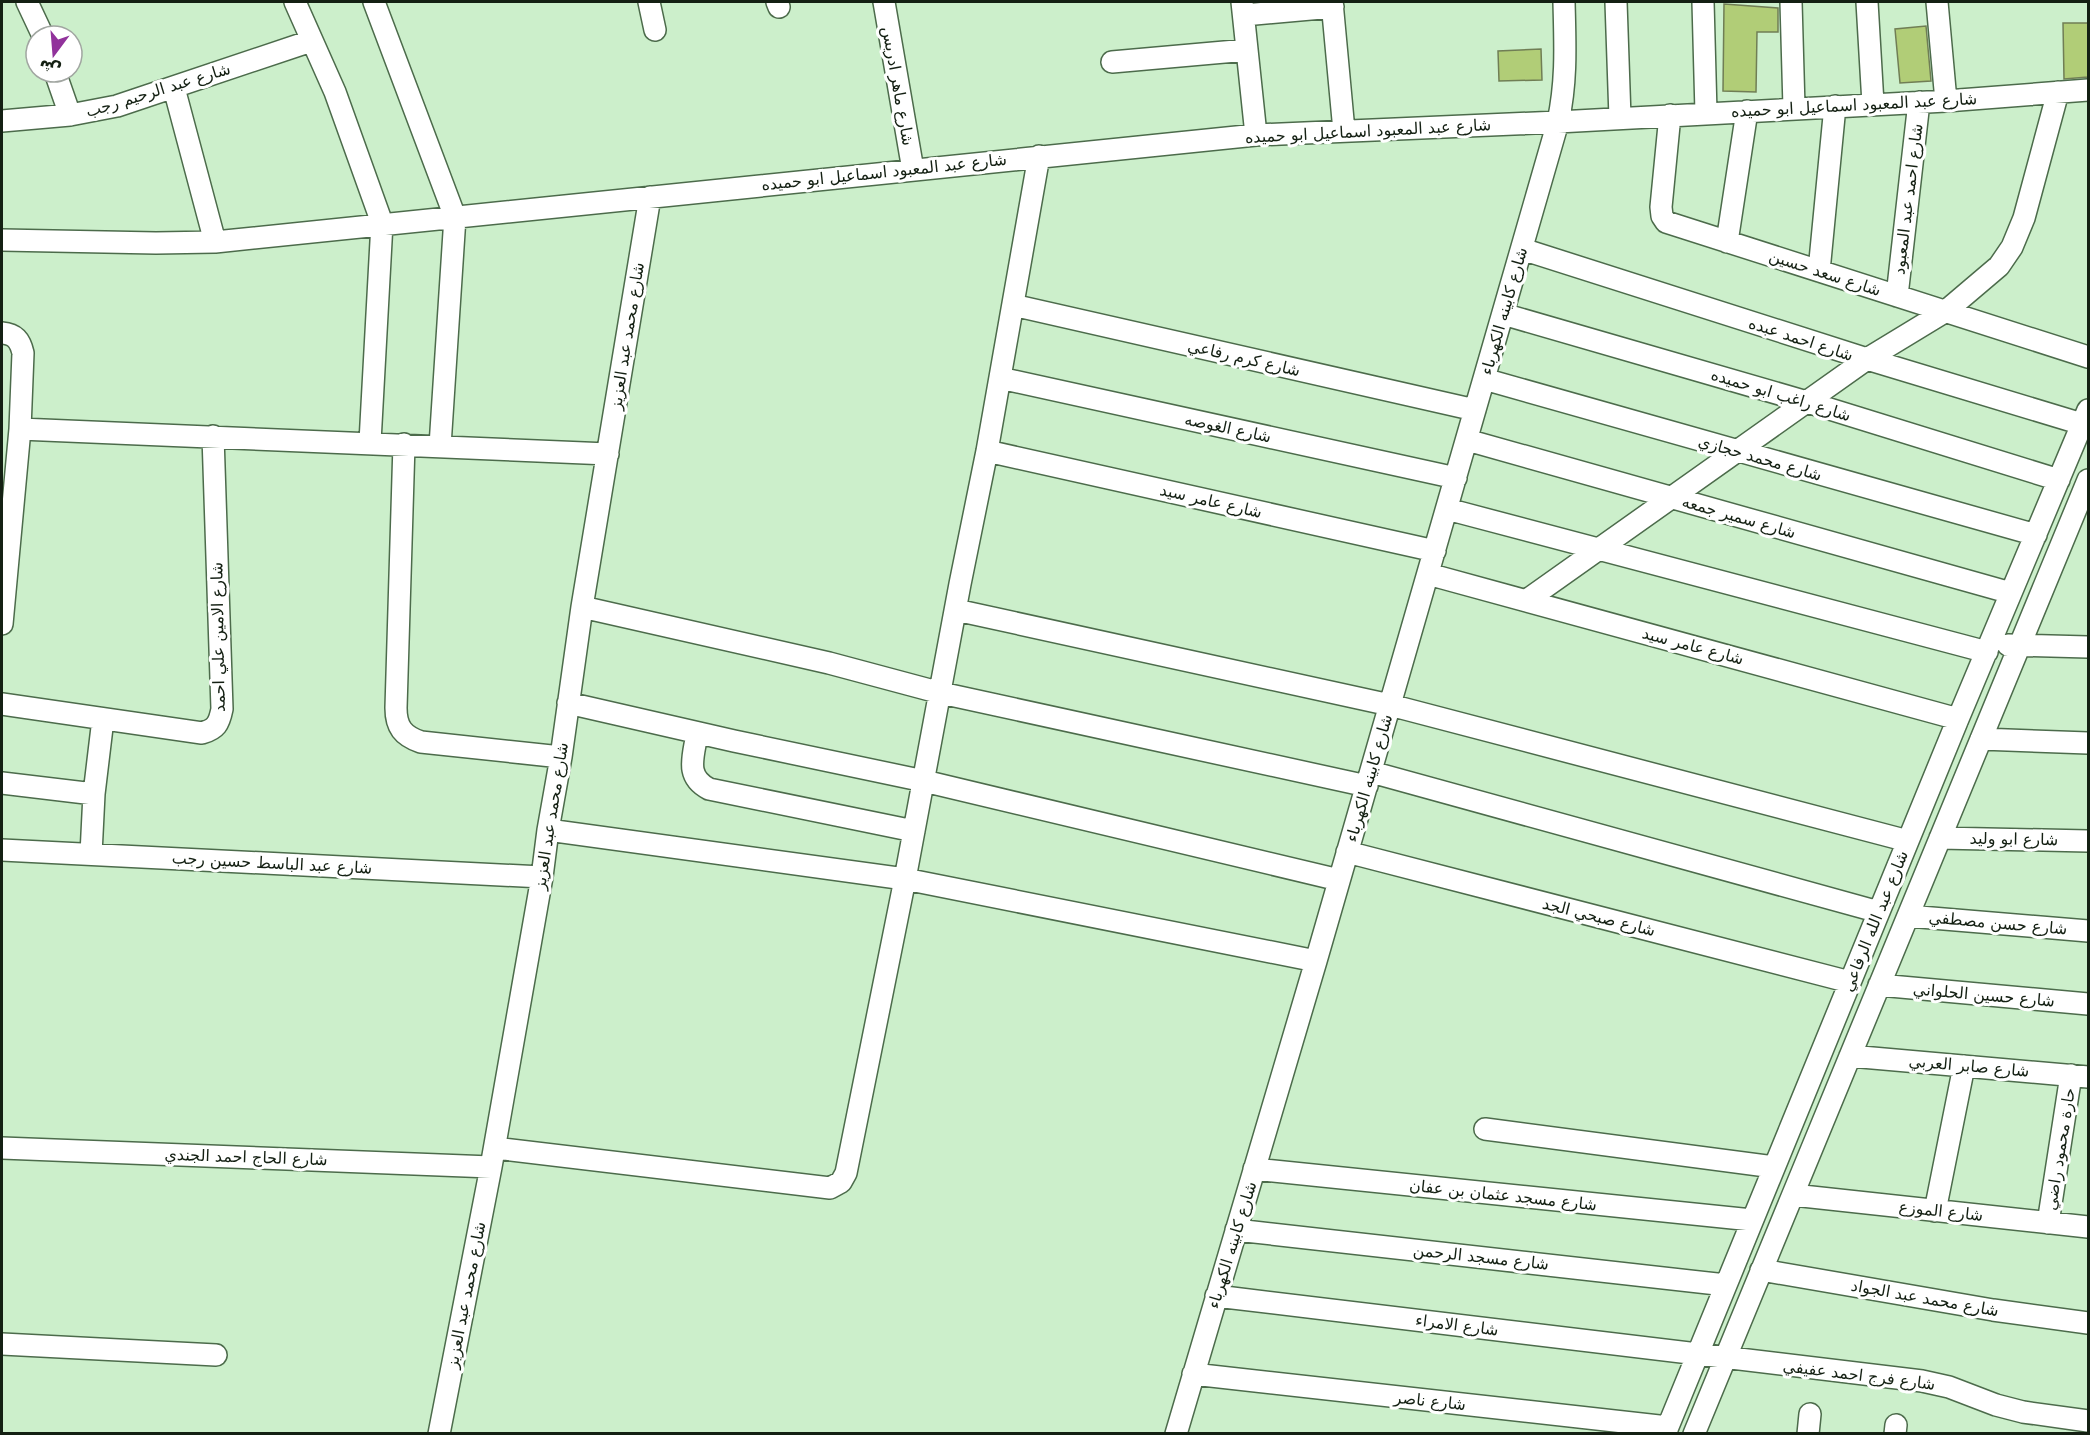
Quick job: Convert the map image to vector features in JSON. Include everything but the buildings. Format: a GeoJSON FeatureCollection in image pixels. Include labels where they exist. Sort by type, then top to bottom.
{"type":"FeatureCollection","features":[{"type":"Feature","properties":{"kind":"street"},"geometry":{"type":"LineString","coordinates":[[27,2],[37,24]]}},
{"type":"Feature","properties":{"kind":"street"},"geometry":{"type":"LineString","coordinates":[[295,2],[335,92],[382,223],[370,442]]}},
{"type":"Feature","properties":{"kind":"street"},"geometry":{"type":"LineString","coordinates":[[374,2],[455,217],[440,446]]}},
{"type":"Feature","properties":{"kind":"street"},"geometry":{"type":"LineString","coordinates":[[649,2],[655,30]]}},
{"type":"Feature","properties":{"kind":"street","name":"شارع ماهر ادريس"},"geometry":{"type":"LineString","coordinates":[[884,2],[913,170]]}},
{"type":"Feature","properties":{"kind":"street","name":"شارع كابينه الكهرباء"},"geometry":{"type":"LineString","coordinates":[[1176,1434],[1316,962],[1558,122],[1564,95],[1566,68],[1564,2]]}},
{"type":"Feature","properties":{"kind":"street"},"geometry":{"type":"LineString","coordinates":[[1616,2],[1620,118]]}},
{"type":"Feature","properties":{"kind":"street"},"geometry":{"type":"LineString","coordinates":[[1703,2],[1706,113]]}},
{"type":"Feature","properties":{"kind":"street"},"geometry":{"type":"LineString","coordinates":[[1791,2],[1794,108]]}},
{"type":"Feature","properties":{"kind":"street"},"geometry":{"type":"LineString","coordinates":[[1867,2],[1873,104]]}},
{"type":"Feature","properties":{"kind":"street"},"geometry":{"type":"LineString","coordinates":[[1937,2],[1946,101]]}},
{"type":"Feature","properties":{"kind":"street"},"geometry":{"type":"LineString","coordinates":[[1256,135],[1243,8],[1332,4],[1344,131]]}},
{"type":"Feature","properties":{"kind":"street","name":"شارع عبد الرحيم رجب"},"geometry":{"type":"LineString","coordinates":[[2,121],[70,115],[117,106],[311,41]]}},
{"type":"Feature","properties":{"kind":"street"},"geometry":{"type":"LineString","coordinates":[[1112,62],[1247,50]]}},
{"type":"Feature","properties":{"kind":"street"},"geometry":{"type":"LineString","coordinates":[[59,84],[70,115]]}},
{"type":"Feature","properties":{"kind":"street"},"geometry":{"type":"LineString","coordinates":[[174,88],[215,242]]}},
{"type":"Feature","properties":{"kind":"street","name":"شارع عبد المعبود اسماعيل ابو حميده"},"geometry":{"type":"LineString","coordinates":[[2,240],[215,242],[382,223],[1256,135],[1558,122],[1946,101],[2088,90]]}},
{"type":"Feature","properties":{"kind":"street"},"geometry":{"type":"LineString","coordinates":[[1527,600],[1867,360],[1946,311],[1999,266],[2012,247],[2024,218],[2058,92]]}},
{"type":"Feature","properties":{"kind":"street","name":"شارع احمد عبد المعبود"},"geometry":{"type":"LineString","coordinates":[[1897,296],[1919,102]]}},
{"type":"Feature","properties":{"kind":"street"},"geometry":{"type":"LineString","coordinates":[[1819,271],[1834,106]]}},
{"type":"Feature","properties":{"kind":"street"},"geometry":{"type":"LineString","coordinates":[[1727,242],[1748,111]]}},
{"type":"Feature","properties":{"kind":"street","name":"شارع سعد حسين"},"geometry":{"type":"LineString","coordinates":[[1670,115],[1661,207],[1662,216],[1666,222],[2088,357]]}},
{"type":"Feature","properties":{"kind":"street"},"geometry":{"type":"LineString","coordinates":[[905,879],[987,451],[1039,156]]}},
{"type":"Feature","properties":{"kind":"street","name":"شارع محمد عبد العزيز"},"geometry":{"type":"LineString","coordinates":[[439,1434],[493,1157],[542,877],[582,607],[650,197]]}},
{"type":"Feature","properties":{"kind":"street","name":"شارع احمد عبده"},"geometry":{"type":"LineString","coordinates":[[1522,249],[1867,360],[2085,417]]}},
{"type":"Feature","properties":{"kind":"street","name":"شارع كرم رفاعي"},"geometry":{"type":"LineString","coordinates":[[1013,305],[1475,410]]}},
{"type":"Feature","properties":{"kind":"street","name":"شارع راغب ابو حميده"},"geometry":{"type":"LineString","coordinates":[[1503,314],[1807,402],[2059,480]]}},
{"type":"Feature","properties":{"kind":"street"},"geometry":{"type":"LineString","coordinates":[[2,333],[16,337],[21,343],[23,353],[20,429],[2,624]]}},
{"type":"Feature","properties":{"kind":"street","name":"شارع الغوصه"},"geometry":{"type":"LineString","coordinates":[[1000,378],[1456,478]]}},
{"type":"Feature","properties":{"kind":"street","name":"شارع محمد حجازي"},"geometry":{"type":"LineString","coordinates":[[1484,379],[2036,535]]}},
{"type":"Feature","properties":{"kind":"street","name":"شارع عبد الله الرفاعي"},"geometry":{"type":"LineString","coordinates":[[1666,1430],[2085,417]]}},
{"type":"Feature","properties":{"kind":"street"},"geometry":{"type":"LineString","coordinates":[[20,429],[370,442],[608,454]]}},
{"type":"Feature","properties":{"kind":"street","name":"شارع الامين علي احمد"},"geometry":{"type":"LineString","coordinates":[[2,704],[202,733],[214,729],[220,721],[222,709],[213,436]]}},
{"type":"Feature","properties":{"kind":"street","name":"شارع سمير جمعه"},"geometry":{"type":"LineString","coordinates":[[1467,440],[2011,593]]}},
{"type":"Feature","properties":{"kind":"street"},"geometry":{"type":"LineString","coordinates":[[404,444],[396,708],[396,720],[400,731],[410,738],[421,741],[561,758]]}},
{"type":"Feature","properties":{"kind":"street","name":"شارع عامر سيد"},"geometry":{"type":"LineString","coordinates":[[987,451],[1435,551]]}},
{"type":"Feature","properties":{"kind":"street","name":"شارع عبد الله الرفاعي"},"geometry":{"type":"LineString","coordinates":[[1694,1434],[1981,739],[2021,645],[2080,522],[2088,480]]}},
{"type":"Feature","properties":{"kind":"street"},"geometry":{"type":"LineString","coordinates":[[1447,509],[1989,648],[2021,645],[2088,647]]}},
{"type":"Feature","properties":{"kind":"street","name":"شارع عامر سيد"},"geometry":{"type":"LineString","coordinates":[[1428,574],[1958,720]]}},
{"type":"Feature","properties":{"kind":"street"},"geometry":{"type":"LineString","coordinates":[[582,607],[829,663],[940,693],[1369,779],[1879,912]]}},
{"type":"Feature","properties":{"kind":"street"},"geometry":{"type":"LineString","coordinates":[[956,610],[1390,705],[1908,841]]}},
{"type":"Feature","properties":{"kind":"street"},"geometry":{"type":"LineString","coordinates":[[568,703],[924,781],[1339,880]]}},
{"type":"Feature","properties":{"kind":"street"},"geometry":{"type":"LineString","coordinates":[[91,854],[94,794],[103,719]]}},
{"type":"Feature","properties":{"kind":"street"},"geometry":{"type":"LineString","coordinates":[[697,733],[692,768],[695,778],[709,789],[914,831]]}},
{"type":"Feature","properties":{"kind":"street"},"geometry":{"type":"LineString","coordinates":[[1981,739],[2088,744]]}},
{"type":"Feature","properties":{"kind":"street"},"geometry":{"type":"LineString","coordinates":[[2,783],[94,794]]}},
{"type":"Feature","properties":{"kind":"street"},"geometry":{"type":"LineString","coordinates":[[548,830],[905,879],[1316,962]]}},
{"type":"Feature","properties":{"kind":"street","name":"شارع ابو وليد"},"geometry":{"type":"LineString","coordinates":[[1940,838],[2088,841]]}},
{"type":"Feature","properties":{"kind":"street","name":"شارع عبد الباسط حسين رجب"},"geometry":{"type":"LineString","coordinates":[[2,850],[542,877]]}},
{"type":"Feature","properties":{"kind":"street","name":"شارع صبحي الجد"},"geometry":{"type":"LineString","coordinates":[[1347,852],[1851,982]]}},
{"type":"Feature","properties":{"kind":"street","name":"شارع الحاج احمد الجندي"},"geometry":{"type":"LineString","coordinates":[[2,1148],[493,1157],[830,1188],[840,1182],[846,1173],[850,1159],[905,879]]}},
{"type":"Feature","properties":{"kind":"street","name":"شارع حسن مصطفي"},"geometry":{"type":"LineString","coordinates":[[1908,916],[2088,931]]}},
{"type":"Feature","properties":{"kind":"street","name":"شارع حسين الحلواني"},"geometry":{"type":"LineString","coordinates":[[1879,985],[2088,1004]]}},
{"type":"Feature","properties":{"kind":"street","name":"شارع صابر العربي"},"geometry":{"type":"LineString","coordinates":[[1850,1056],[2080,1076]]}},
{"type":"Feature","properties":{"kind":"street"},"geometry":{"type":"LineString","coordinates":[[1935,1211],[1964,1066]]}},
{"type":"Feature","properties":{"kind":"street","name":"حارة محمود راضي"},"geometry":{"type":"LineString","coordinates":[[2048,1223],[2080,1076]]}},
{"type":"Feature","properties":{"kind":"street"},"geometry":{"type":"LineString","coordinates":[[1485,1129],[1774,1167]]}},
{"type":"Feature","properties":{"kind":"street","name":"شارع مسجد عثمان بن عفان"},"geometry":{"type":"LineString","coordinates":[[1254,1169],[1752,1220]]}},
{"type":"Feature","properties":{"kind":"street","name":"شارع الموزع"},"geometry":{"type":"LineString","coordinates":[[1792,1195],[2088,1227]]}},
{"type":"Feature","properties":{"kind":"street","name":"شارع مسجد الرحمن"},"geometry":{"type":"LineString","coordinates":[[1236,1230],[1726,1285]]}},
{"type":"Feature","properties":{"kind":"street","name":"شارع محمد عبد الجواد"},"geometry":{"type":"LineString","coordinates":[[1761,1270],[1993,1310],[2088,1323]]}},
{"type":"Feature","properties":{"kind":"street","name":"شارع الامراء"},"geometry":{"type":"LineString","coordinates":[[1216,1296],[1697,1354]]}},
{"type":"Feature","properties":{"kind":"street"},"geometry":{"type":"LineString","coordinates":[[2,1344],[216,1355]]}},
{"type":"Feature","properties":{"kind":"street","name":"شارع فرج احمد عفيفي"},"geometry":{"type":"LineString","coordinates":[[1697,1354],[1922,1382],[1958,1390],[1996,1405],[2023,1412],[2088,1421]]}},
{"type":"Feature","properties":{"kind":"street","name":"شارع ناصر"},"geometry":{"type":"LineString","coordinates":[[1193,1374],[1666,1430]]}}]}
